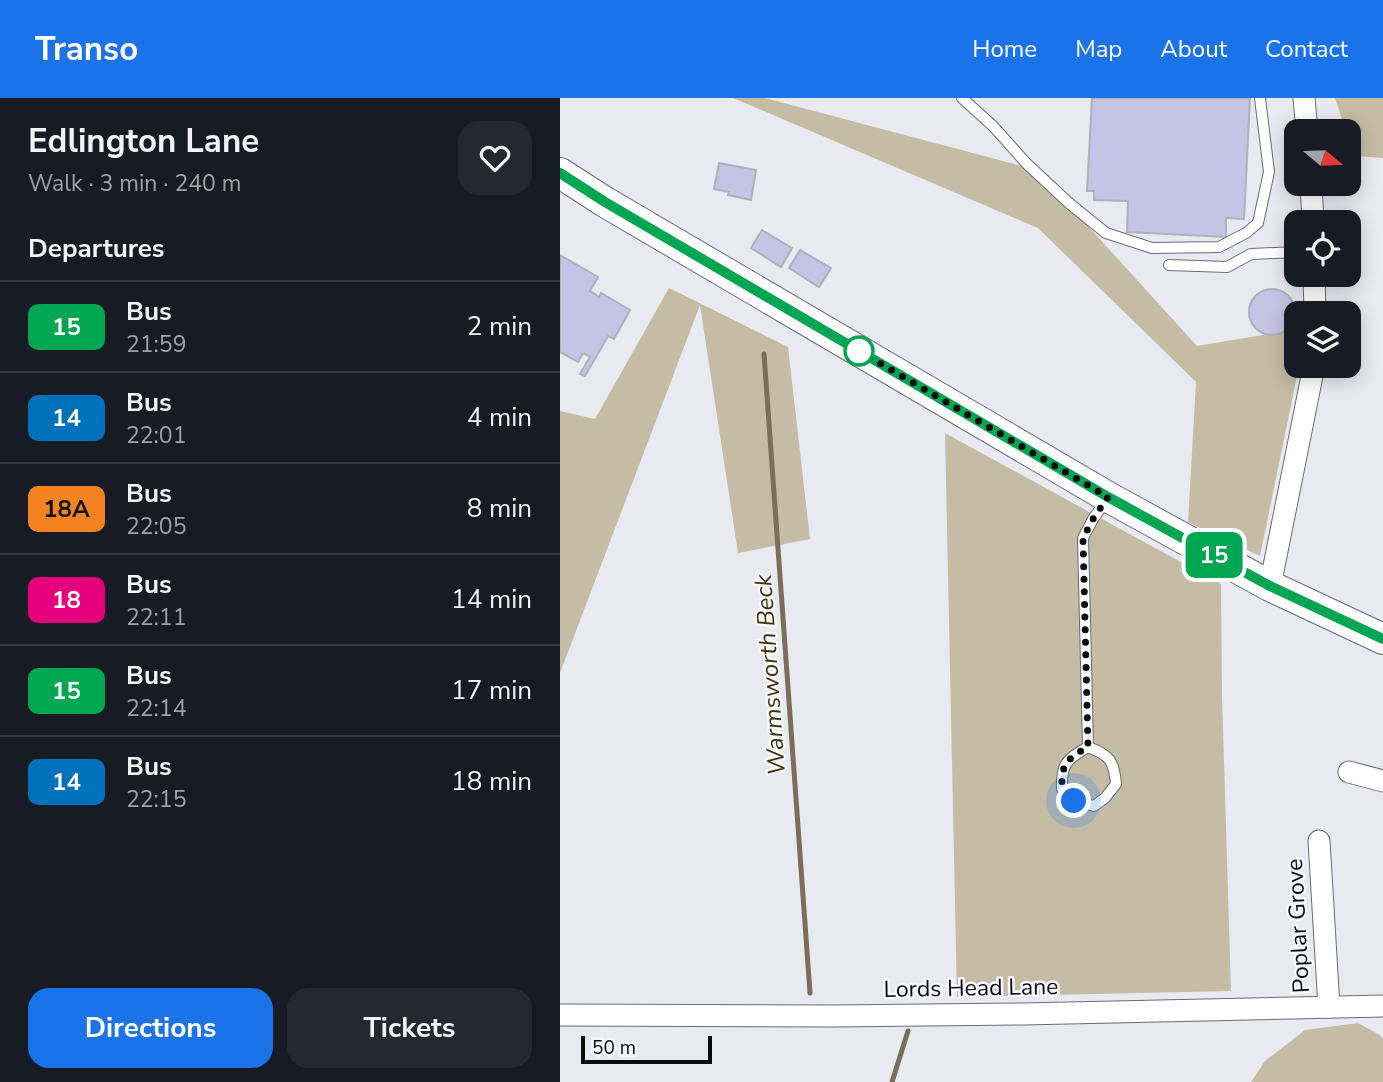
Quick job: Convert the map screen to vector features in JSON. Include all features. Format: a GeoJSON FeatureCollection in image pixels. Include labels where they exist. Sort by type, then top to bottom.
{"type":"FeatureCollection","features":[{"type":"Feature","properties":{"kind":"main road"},"geometry":{"type":"LineString","coordinates":[[560,173],[1108,497],[1270,586],[1383,639]]}},
{"type":"Feature","properties":{"kind":"street"},"geometry":{"type":"LineString","coordinates":[[1304,98],[1306,119]]}},
{"type":"Feature","properties":{"kind":"street"},"geometry":{"type":"LineString","coordinates":[[1270,586],[1312,378]]}},
{"type":"Feature","properties":{"kind":"street"},"geometry":{"type":"LineString","coordinates":[[1349,772],[1383,780]]}},
{"type":"Feature","properties":{"kind":"street","name":"Poplar Grove"},"geometry":{"type":"LineString","coordinates":[[1319,841],[1329,1007]]}},
{"type":"Feature","properties":{"kind":"street","name":"Lords Head Lane"},"geometry":{"type":"LineString","coordinates":[[560,1015],[1023,1014],[1383,1006]]}},
{"type":"Feature","properties":{"kind":"lane"},"geometry":{"type":"LineString","coordinates":[[962,98],[1070,204],[1106,233],[1152,248],[1219,247],[1246,233],[1258,223],[1269,172],[1260,98]]}},
{"type":"Feature","properties":{"kind":"lane"},"geometry":{"type":"LineString","coordinates":[[1168,265],[1227,267],[1251,254],[1284,253]]}},
{"type":"Feature","properties":{"kind":"lane"},"geometry":{"type":"LineString","coordinates":[[1088,747],[1083,538],[1108,497]]}},
{"type":"Feature","properties":{"kind":"lane"},"geometry":{"type":"LineString","coordinates":[[1088,747],[1111,760],[1115,770],[1116,784],[1105,798],[1094,806],[1074,801],[1062,789],[1061,773],[1069,759],[1088,747]]}},
{"type":"Feature","properties":{"kind":"shaded area"},"geometry":{"type":"Polygon","coordinates":[[[733,98],[765,98],[1037,170],[1197,346],[1284,332],[1284,378],[1297,378],[1260,556],[1188,522],[1196,382],[1038,228],[733,98]]]}},
{"type":"Feature","properties":{"kind":"shaded area"},"geometry":{"type":"Polygon","coordinates":[[[1335,98],[1383,98],[1383,158],[1362,156],[1362,119],[1342,119],[1335,98]]]}},
{"type":"Feature","properties":{"kind":"shaded area"},"geometry":{"type":"Polygon","coordinates":[[[669,288],[788,347],[810,539],[738,553],[700,305],[560,673],[560,411],[595,419],[669,288]]]}},
{"type":"Feature","properties":{"kind":"shaded area"},"geometry":{"type":"Polygon","coordinates":[[[945,433],[1221,584],[1231,991],[957,997],[945,433]]]}},
{"type":"Feature","properties":{"kind":"shaded area"},"geometry":{"type":"Polygon","coordinates":[[[1358,1023],[1383,1039],[1383,1082],[1251,1082],[1265,1061],[1305,1030],[1358,1023]]]}},
{"type":"Feature","properties":{"kind":"building"},"geometry":{"type":"Polygon","coordinates":[[[1092,98],[1250,98],[1244,219],[1226,218],[1226,237],[1127,232],[1128,201],[1094,200],[1094,191],[1087,191],[1092,98]]]}},
{"type":"Feature","properties":{"kind":"building"},"geometry":{"type":"Polygon","coordinates":[[[719,163],[756,170],[751,200],[714,189],[719,163]]]}},
{"type":"Feature","properties":{"kind":"building"},"geometry":{"type":"Polygon","coordinates":[[[762,230],[792,248],[781,267],[751,248],[762,230]]]}},
{"type":"Feature","properties":{"kind":"building"},"geometry":{"type":"Polygon","coordinates":[[[800,250],[831,268],[819,287],[789,268],[800,250]]]}},
{"type":"Feature","properties":{"kind":"building"},"geometry":{"type":"Polygon","coordinates":[[[560,255],[598,277],[590,291],[599,297],[601,293],[630,310],[614,339],[608,336],[585,376],[580,374],[590,357],[583,353],[578,362],[560,352],[560,255]]]}},
{"type":"Feature","properties":{"kind":"building"},"geometry":{"type":"Polygon","coordinates":[[[1272,289],[1288,296],[1292,301],[1284,301],[1284,331],[1272,335],[1256,328],[1249,312],[1256,296],[1272,289]]]}},
{"type":"Feature","properties":{"kind":"waterway","name":"Warmsworth Beck"},"geometry":{"type":"LineString","coordinates":[[764,354],[810,993]]}},
{"type":"Feature","properties":{"kind":"waterway","name":"Warmsworth Beck"},"geometry":{"type":"LineString","coordinates":[[892,1082],[908,1031]]}},
{"type":"Feature","properties":{"kind":"bus line","name":"15"},"geometry":{"type":"LineString","coordinates":[[560,173],[1108,497],[1270,586],[1383,639]]}},
{"type":"Feature","properties":{"kind":"route"},"geometry":{"type":"LineString","coordinates":[[859,351],[1108,497],[1083,538],[1088,747],[1069,759],[1061,773],[1062,789],[1074,801]]}}]}
